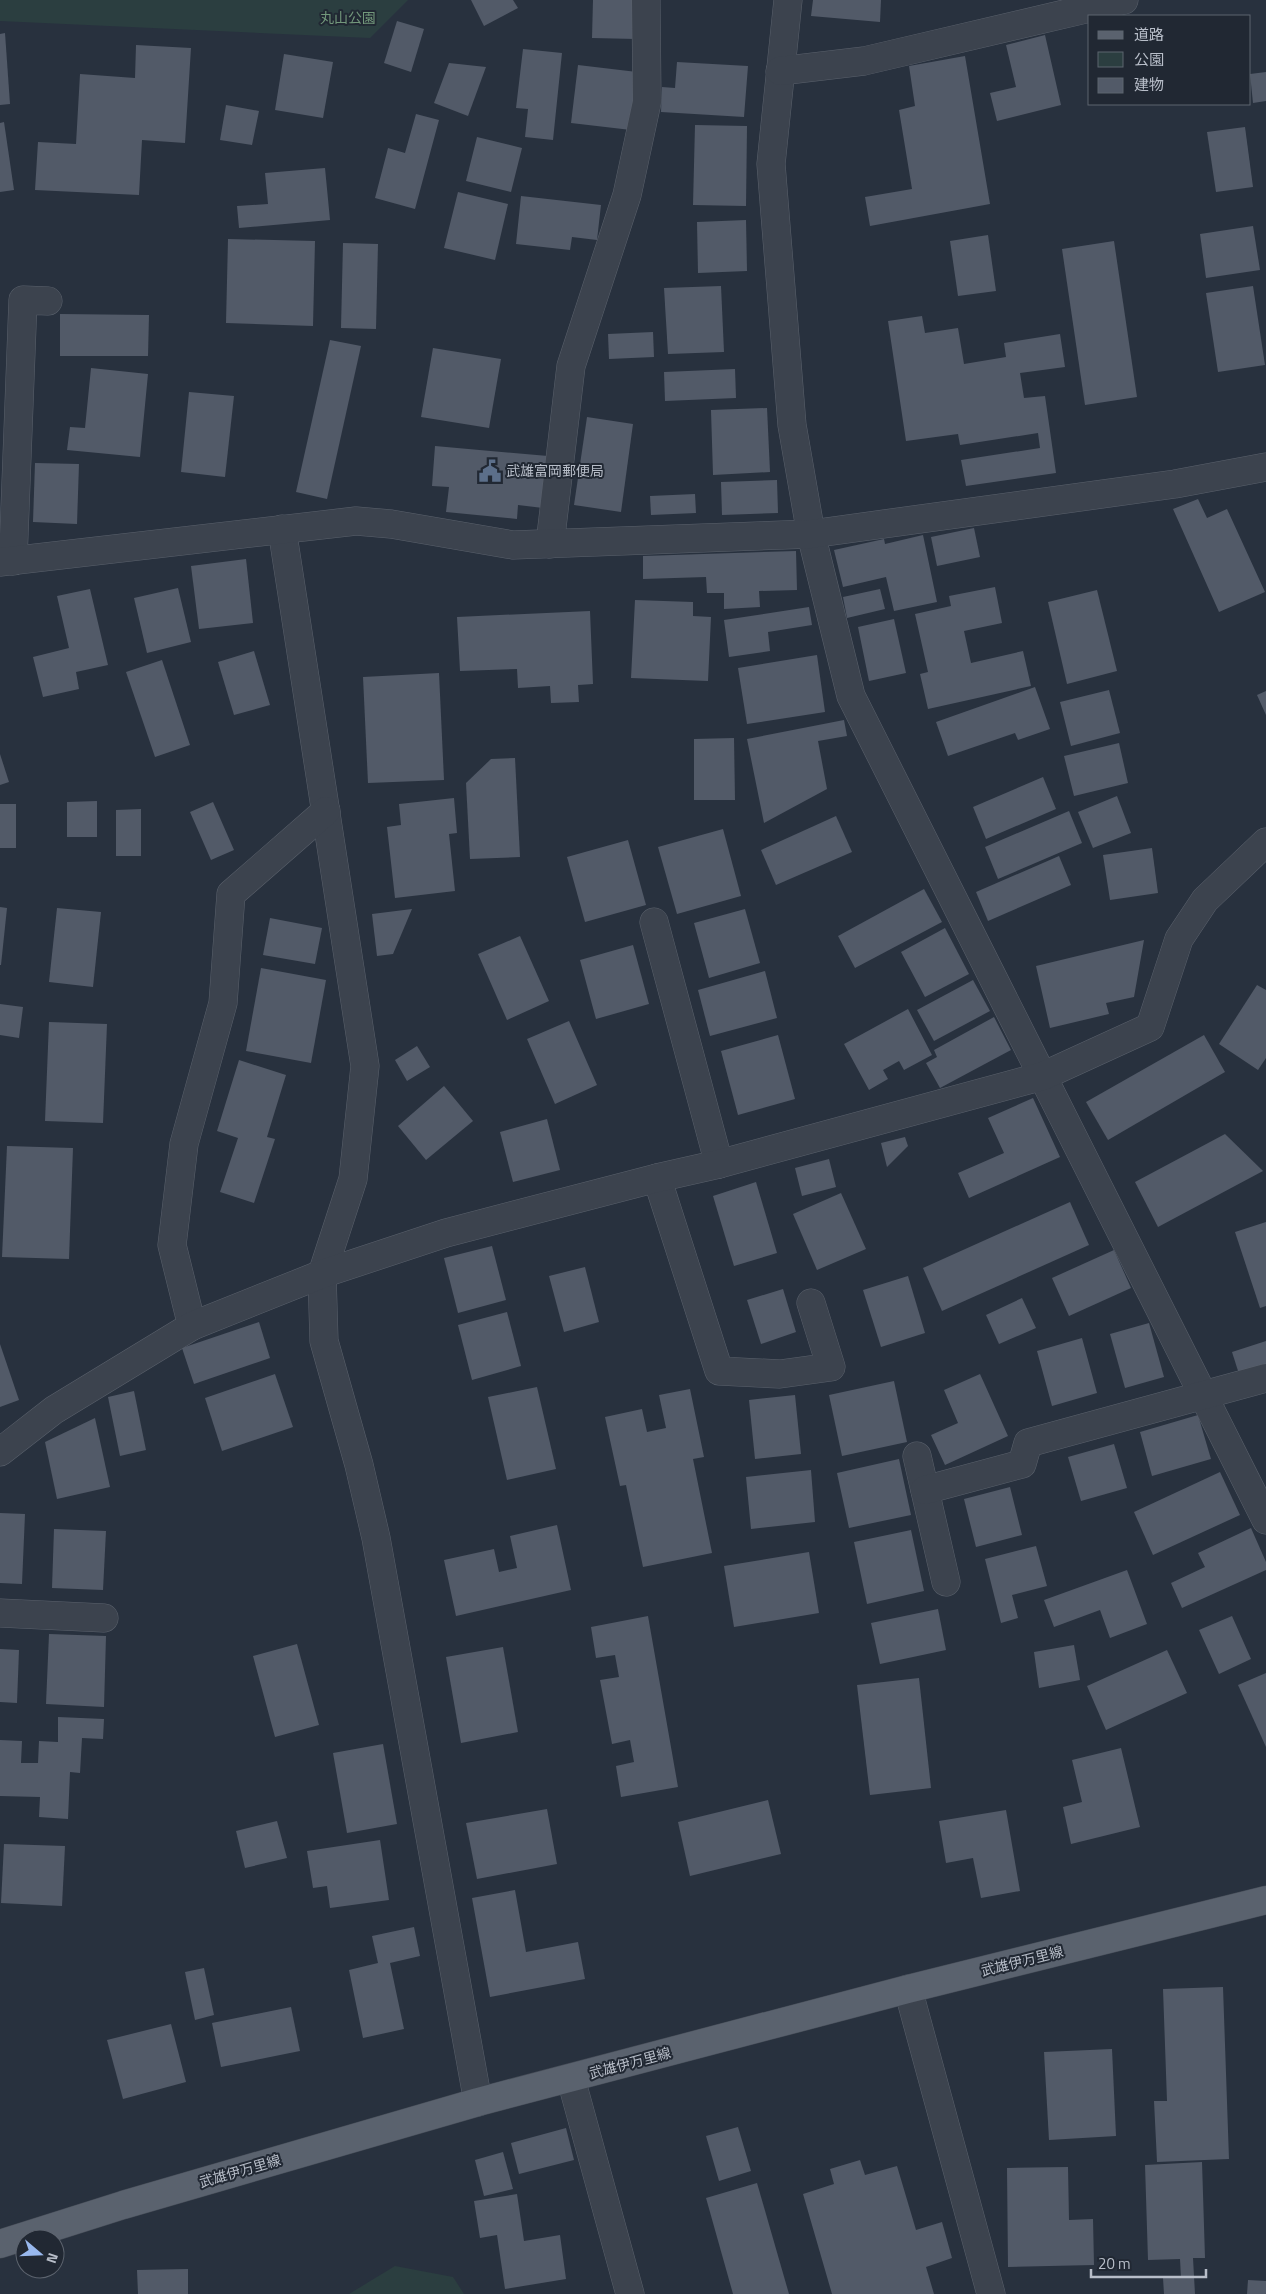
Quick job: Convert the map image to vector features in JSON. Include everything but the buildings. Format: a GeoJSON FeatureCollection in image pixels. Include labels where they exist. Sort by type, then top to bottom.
{"type":"FeatureCollection","features":[{"type":"Feature","properties":{"kind":"main road","name":"武雄伊万里線"},"geometry":{"type":"LineString","coordinates":[[0,2244],[123,2205],[478,2102],[908,1989],[1266,1900]]}},
{"type":"Feature","properties":{"kind":"street"},"geometry":{"type":"LineString","coordinates":[[550,544],[571,366],[627,195],[647,102],[646,0]]}},
{"type":"Feature","properties":{"kind":"street"},"geometry":{"type":"LineString","coordinates":[[788,0],[771,164],[792,425],[811,534],[852,696],[1266,1520]]}},
{"type":"Feature","properties":{"kind":"street"},"geometry":{"type":"LineString","coordinates":[[780,71],[864,61],[1124,0]]}},
{"type":"Feature","properties":{"kind":"street"},"geometry":{"type":"LineString","coordinates":[[48,301],[23,300],[10,406],[6,561],[356,521],[391,524],[513,545],[811,534],[1175,484],[1266,467]]}},
{"type":"Feature","properties":{"kind":"street"},"geometry":{"type":"LineString","coordinates":[[282,529],[365,1066],[353,1179],[322,1274],[324,1341],[359,1465],[376,1538],[478,2102]]}},
{"type":"Feature","properties":{"kind":"street"},"geometry":{"type":"LineString","coordinates":[[192,1326],[172,1244],[184,1144],[223,1003],[231,894],[326,810]]}},
{"type":"Feature","properties":{"kind":"street"},"geometry":{"type":"LineString","coordinates":[[0,1452],[54,1410],[192,1326],[322,1274],[446,1233],[657,1178],[719,1164],[1043,1076],[1150,1027],[1179,939],[1205,900],[1266,842]]}},
{"type":"Feature","properties":{"kind":"street"},"geometry":{"type":"LineString","coordinates":[[654,922],[719,1164]]}},
{"type":"Feature","properties":{"kind":"street"},"geometry":{"type":"LineString","coordinates":[[657,1178],[719,1371],[780,1374],[830,1367],[811,1303]]}},
{"type":"Feature","properties":{"kind":"street"},"geometry":{"type":"LineString","coordinates":[[925,1490],[1022,1464],[1028,1443],[1266,1378]]}},
{"type":"Feature","properties":{"kind":"street"},"geometry":{"type":"LineString","coordinates":[[917,1456],[946,1582]]}},
{"type":"Feature","properties":{"kind":"street"},"geometry":{"type":"LineString","coordinates":[[0,1613],[104,1618]]}},
{"type":"Feature","properties":{"kind":"street"},"geometry":{"type":"LineString","coordinates":[[908,1989],[991,2294]]}},
{"type":"Feature","properties":{"kind":"street"},"geometry":{"type":"LineString","coordinates":[[571,2079],[630,2294]]}},
{"type":"Feature","properties":{"kind":"green space","name":"丸山公園"},"geometry":{"type":"Polygon","coordinates":[[[0,0],[408,0],[370,38],[0,21],[0,0]]]}},
{"type":"Feature","properties":{"kind":"green space"},"geometry":{"type":"Polygon","coordinates":[[[395,2266],[453,2277],[464,2294],[349,2294],[395,2266]]]}},
{"type":"Feature","properties":{"kind":"place","name":"武雄富岡郵便局"},"geometry":{"type":"Point","coordinates":[490,471]}}]}
